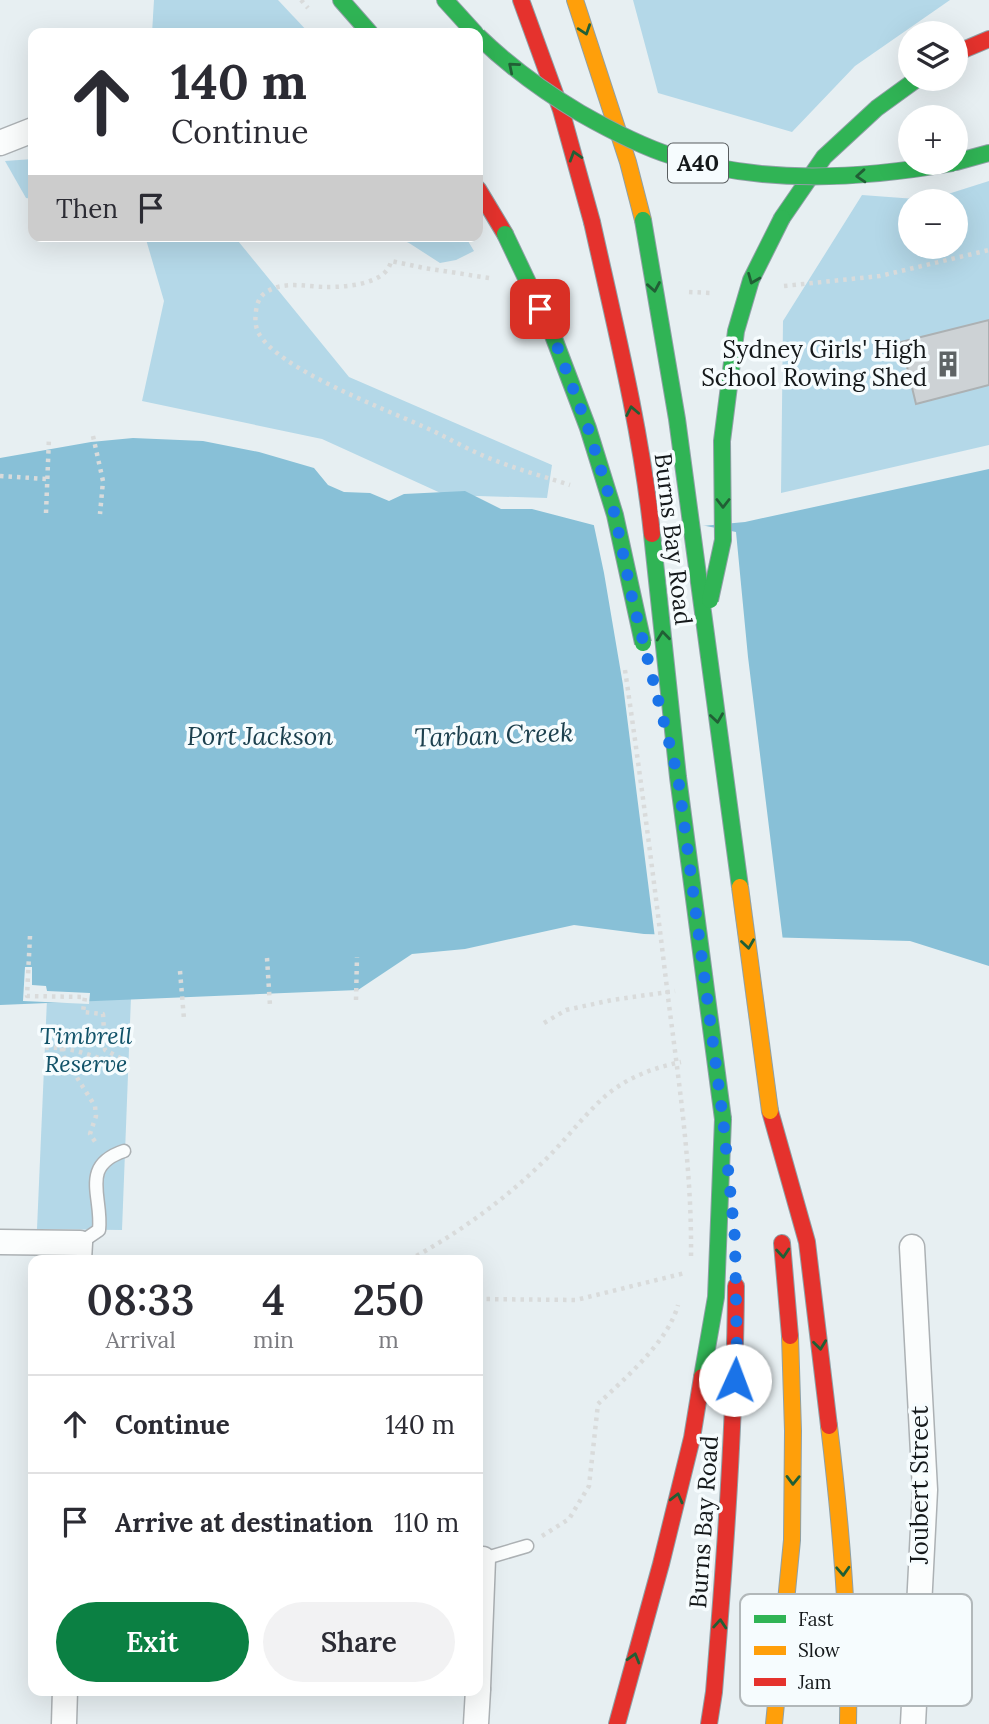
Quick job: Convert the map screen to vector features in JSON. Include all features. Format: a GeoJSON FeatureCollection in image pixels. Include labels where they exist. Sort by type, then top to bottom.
{"type":"FeatureCollection","features":[{"type":"Feature","properties":{"kind":"main road"},"geometry":{"type":"LineString","coordinates":[[341,0],[366,28]]}},
{"type":"Feature","properties":{"kind":"main road","name":"A40"},"geometry":{"type":"LineString","coordinates":[[445,0],[471,28]]}},
{"type":"Feature","properties":{"kind":"main road","name":"Burns Bay Road"},"geometry":{"type":"LineString","coordinates":[[522,0],[553,83],[580,173],[623,362],[648,496],[678,777],[723,1119],[734,1226]]}},
{"type":"Feature","properties":{"kind":"main road","name":"Burns Bay Road"},"geometry":{"type":"LineString","coordinates":[[575,0],[628,162],[643,220],[677,419],[770,1111],[778,1195]]}},
{"type":"Feature","properties":{"kind":"main road","name":"A40"},"geometry":{"type":"LineString","coordinates":[[483,39],[524,76],[561,102],[600,125],[684,160],[771,175],[815,178],[898,173]]}},
{"type":"Feature","properties":{"kind":"main road"},"geometry":{"type":"LineString","coordinates":[[968,48],[989,39]]}},
{"type":"Feature","properties":{"kind":"main road"},"geometry":{"type":"LineString","coordinates":[[705,626],[723,540],[722,441],[736,331],[751,280],[782,218],[824,157],[877,108],[900,91]]}},
{"type":"Feature","properties":{"kind":"main road","name":"A40"},"geometry":{"type":"LineString","coordinates":[[968,158],[989,153]]}},
{"type":"Feature","properties":{"kind":"main road"},"geometry":{"type":"LineString","coordinates":[[483,197],[505,234],[552,333],[588,428],[615,515],[633,602],[678,777]]}},
{"type":"Feature","properties":{"kind":"main road"},"geometry":{"type":"LineString","coordinates":[[770,1111],[807,1242],[840,1517],[844,1594]]}},
{"type":"Feature","properties":{"kind":"main road"},"geometry":{"type":"LineString","coordinates":[[617,1724],[661,1564],[694,1425],[716,1297],[723,1119]]}},
{"type":"Feature","properties":{"kind":"main road"},"geometry":{"type":"LineString","coordinates":[[780,1223],[790,1334],[793,1431],[792,1540],[787,1594]]}},
{"type":"Feature","properties":{"kind":"main road","name":"Burns Bay Road"},"geometry":{"type":"LineString","coordinates":[[709,1724],[714,1692],[729,1497],[737,1357],[736,1265]]}},
{"type":"Feature","properties":{"kind":"main road"},"geometry":{"type":"LineString","coordinates":[[774,1724],[776,1706]]}},
{"type":"Feature","properties":{"kind":"main road"},"geometry":{"type":"LineString","coordinates":[[848,1706],[848,1724]]}},
{"type":"Feature","properties":{"kind":"street"},"geometry":{"type":"LineString","coordinates":[[0,143],[28,132]]}},
{"type":"Feature","properties":{"kind":"street"},"geometry":{"type":"LineString","coordinates":[[0,1242],[80,1252]]}},
{"type":"Feature","properties":{"kind":"street","name":"Joubert Street"},"geometry":{"type":"LineString","coordinates":[[912,1247],[925,1490],[920,1594]]}},
{"type":"Feature","properties":{"kind":"street"},"geometry":{"type":"LineString","coordinates":[[64,1724],[65,1696]]}},
{"type":"Feature","properties":{"kind":"street"},"geometry":{"type":"LineString","coordinates":[[476,1724],[478,1696]]}},
{"type":"Feature","properties":{"kind":"street","name":"Joubert Street"},"geometry":{"type":"LineString","coordinates":[[913,1724],[914,1706]]}},
{"type":"Feature","properties":{"kind":"lane"},"geometry":{"type":"LineString","coordinates":[[80,1252],[99,1230],[95,1186],[101,1164],[107,1158],[124,1151]]}},
{"type":"Feature","properties":{"kind":"lane"},"geometry":{"type":"LineString","coordinates":[[483,1558],[527,1546]]}},
{"type":"Feature","properties":{"kind":"path"},"geometry":{"type":"LineString","coordinates":[[775,287],[880,276],[989,250]]}},
{"type":"Feature","properties":{"kind":"path"},"geometry":{"type":"LineString","coordinates":[[497,279],[391,261],[380,277],[368,282],[329,287],[293,285],[272,289],[263,294],[257,304],[255,320],[265,344],[321,381],[486,457],[572,486]]}},
{"type":"Feature","properties":{"kind":"path"},"geometry":{"type":"LineString","coordinates":[[682,292],[723,292]]}},
{"type":"Feature","properties":{"kind":"path"},"geometry":{"type":"LineString","coordinates":[[93,436],[103,481],[100,514]]}},
{"type":"Feature","properties":{"kind":"path"},"geometry":{"type":"LineString","coordinates":[[46,513],[49,437]]}},
{"type":"Feature","properties":{"kind":"path"},"geometry":{"type":"LineString","coordinates":[[0,476],[47,480]]}},
{"type":"Feature","properties":{"kind":"path"},"geometry":{"type":"LineString","coordinates":[[483,1299],[576,1300],[684,1273],[690,1267],[691,1219],[681,1101],[623,657]]}},
{"type":"Feature","properties":{"kind":"path"},"geometry":{"type":"LineString","coordinates":[[30,939],[27,996],[85,997],[83,1012],[103,1014],[106,1050],[126,1061],[124,1067],[62,1048],[44,1048]]}},
{"type":"Feature","properties":{"kind":"path"},"geometry":{"type":"LineString","coordinates":[[356,1000],[357,957]]}},
{"type":"Feature","properties":{"kind":"path"},"geometry":{"type":"LineString","coordinates":[[267,958],[270,1006]]}},
{"type":"Feature","properties":{"kind":"path"},"geometry":{"type":"LineString","coordinates":[[180,971],[184,1019]]}},
{"type":"Feature","properties":{"kind":"path"},"geometry":{"type":"LineString","coordinates":[[544,1023],[566,1010],[676,991]]}},
{"type":"Feature","properties":{"kind":"path"},"geometry":{"type":"LineString","coordinates":[[62,1048],[62,1054],[95,1105],[96,1116],[90,1134],[107,1158]]}},
{"type":"Feature","properties":{"kind":"path"},"geometry":{"type":"LineString","coordinates":[[418,1255],[444,1240],[500,1200],[542,1164],[601,1099],[643,1072],[686,1061]]}},
{"type":"Feature","properties":{"kind":"path"},"geometry":{"type":"LineString","coordinates":[[682,1286],[684,1273]]}},
{"type":"Feature","properties":{"kind":"path"},"geometry":{"type":"LineString","coordinates":[[527,1546],[569,1519],[589,1486],[598,1404],[648,1356],[675,1317],[679,1300]]}},
{"type":"Feature","properties":{"kind":"green space"},"geometry":{"type":"Polygon","coordinates":[[[154,0],[278,0],[304,28],[152,28],[154,0]]]}},
{"type":"Feature","properties":{"kind":"green space"},"geometry":{"type":"Polygon","coordinates":[[[633,0],[950,0],[920,21],[898,21],[898,36],[855,66],[792,132],[658,93],[633,0]]]}},
{"type":"Feature","properties":{"kind":"green space"},"geometry":{"type":"Polygon","coordinates":[[[28,159],[28,198],[26,198],[5,161],[28,159]]]}},
{"type":"Feature","properties":{"kind":"green space"},"geometry":{"type":"Polygon","coordinates":[[[989,181],[989,445],[781,493],[783,321],[862,195],[898,198],[898,259],[968,259],[968,189],[964,189],[989,181]]]}},
{"type":"Feature","properties":{"kind":"green space"},"geometry":{"type":"Polygon","coordinates":[[[147,242],[239,242],[349,377],[552,465],[547,498],[445,495],[322,439],[142,401],[164,301],[147,242]]]}},
{"type":"Feature","properties":{"kind":"green space"},"geometry":{"type":"Polygon","coordinates":[[[407,242],[469,242],[474,251],[456,260],[440,263],[407,242]]]}},
{"type":"Feature","properties":{"kind":"green space","name":"Timbrell Reserve"},"geometry":{"type":"Polygon","coordinates":[[[131,997],[122,1230],[37,1229],[47,999],[131,997]]]}},
{"type":"Feature","properties":{"kind":"water","name":"Port Jackson"},"geometry":{"type":"Polygon","coordinates":[[[133,438],[203,441],[259,452],[314,468],[328,485],[344,492],[370,493],[389,501],[404,494],[465,491],[501,509],[532,509],[601,527],[691,527],[745,522],[989,469],[989,966],[910,941],[644,934],[574,925],[465,949],[412,954],[358,990],[0,1005],[0,458],[91,442],[133,438]]]}},
{"type":"Feature","properties":{"kind":"pier"},"geometry":{"type":"Polygon","coordinates":[[[593,521],[634,524],[691,523],[736,532],[748,657],[783,941],[655,938],[623,685],[593,521]]]}},
{"type":"Feature","properties":{"kind":"pier"},"geometry":{"type":"Polygon","coordinates":[[[25,967],[32,967],[32,985],[46,986],[47,991],[90,993],[89,1004],[23,1001],[25,967]]]}},
{"type":"Feature","properties":{"kind":"building","name":"Sydney Girls' High School Rowing Shed"},"geometry":{"type":"Polygon","coordinates":[[[989,320],[989,385],[916,404],[901,342],[989,320]]]}},
{"type":"Feature","properties":{"kind":"traffic: fast"},"geometry":{"type":"LineString","coordinates":[[341,0],[366,28]]}},
{"type":"Feature","properties":{"kind":"traffic: fast"},"geometry":{"type":"LineString","coordinates":[[445,0],[470,28]]}},
{"type":"Feature","properties":{"kind":"traffic: fast"},"geometry":{"type":"LineString","coordinates":[[483,41],[527,78],[580,113],[672,156],[741,172],[776,175],[847,175],[898,171]]}},
{"type":"Feature","properties":{"kind":"traffic: fast"},"geometry":{"type":"LineString","coordinates":[[782,218],[824,157],[877,108],[900,91]]}},
{"type":"Feature","properties":{"kind":"traffic: fast"},"geometry":{"type":"LineString","coordinates":[[968,159],[989,153]]}},
{"type":"Feature","properties":{"kind":"traffic: fast"},"geometry":{"type":"LineString","coordinates":[[710,600],[723,540],[722,441],[736,331],[751,280],[782,218]]}},
{"type":"Feature","properties":{"kind":"traffic: fast"},"geometry":{"type":"LineString","coordinates":[[643,220],[677,419],[740,887]]}},
{"type":"Feature","properties":{"kind":"traffic: fast"},"geometry":{"type":"LineString","coordinates":[[505,234],[552,333],[588,428],[615,515],[643,643]]}},
{"type":"Feature","properties":{"kind":"traffic: fast"},"geometry":{"type":"LineString","coordinates":[[652,534],[678,777],[723,1119]]}},
{"type":"Feature","properties":{"kind":"traffic: fast"},"geometry":{"type":"LineString","coordinates":[[702,1377],[716,1297],[723,1119]]}},
{"type":"Feature","properties":{"kind":"traffic: slow"},"geometry":{"type":"LineString","coordinates":[[575,0],[628,162],[643,220]]}},
{"type":"Feature","properties":{"kind":"traffic: slow"},"geometry":{"type":"LineString","coordinates":[[740,887],[770,1111]]}},
{"type":"Feature","properties":{"kind":"traffic: slow"},"geometry":{"type":"LineString","coordinates":[[787,1594],[792,1540],[790,1336]]}},
{"type":"Feature","properties":{"kind":"traffic: slow"},"geometry":{"type":"LineString","coordinates":[[829,1426],[845,1594]]}},
{"type":"Feature","properties":{"kind":"traffic: slow"},"geometry":{"type":"LineString","coordinates":[[774,1724],[776,1706]]}},
{"type":"Feature","properties":{"kind":"traffic: slow"},"geometry":{"type":"LineString","coordinates":[[848,1706],[848,1724]]}},
{"type":"Feature","properties":{"kind":"traffic: jam"},"geometry":{"type":"LineString","coordinates":[[521,0],[561,110],[592,222]]}},
{"type":"Feature","properties":{"kind":"traffic: jam"},"geometry":{"type":"LineString","coordinates":[[968,48],[989,39]]}},
{"type":"Feature","properties":{"kind":"traffic: jam"},"geometry":{"type":"LineString","coordinates":[[483,197],[505,234]]}},
{"type":"Feature","properties":{"kind":"traffic: jam"},"geometry":{"type":"LineString","coordinates":[[592,222],[634,416],[652,534]]}},
{"type":"Feature","properties":{"kind":"traffic: jam"},"geometry":{"type":"LineString","coordinates":[[770,1111],[807,1242],[829,1426]]}},
{"type":"Feature","properties":{"kind":"traffic: jam"},"geometry":{"type":"LineString","coordinates":[[782,1243],[790,1336]]}},
{"type":"Feature","properties":{"kind":"traffic: jam"},"geometry":{"type":"LineString","coordinates":[[709,1724],[714,1692],[729,1489],[736,1286]]}},
{"type":"Feature","properties":{"kind":"traffic: jam"},"geometry":{"type":"LineString","coordinates":[[617,1724],[692,1438],[702,1377]]}},
{"type":"Feature","properties":{"kind":"place","name":"Sydney Girls' High School Rowing Shed"},"geometry":{"type":"Point","coordinates":[948,364]}},
{"type":"Feature","properties":{"kind":"route"},"geometry":{"type":"LineString","coordinates":[[540,309],[552,333],[588,428],[615,515],[633,602],[678,777],[723,1119],[735,1239],[735,1380]]}},
{"type":"Feature","properties":{"kind":"water label","name":"Tarban Creek"},"geometry":{"type":"Point","coordinates":[494,735]}}]}
